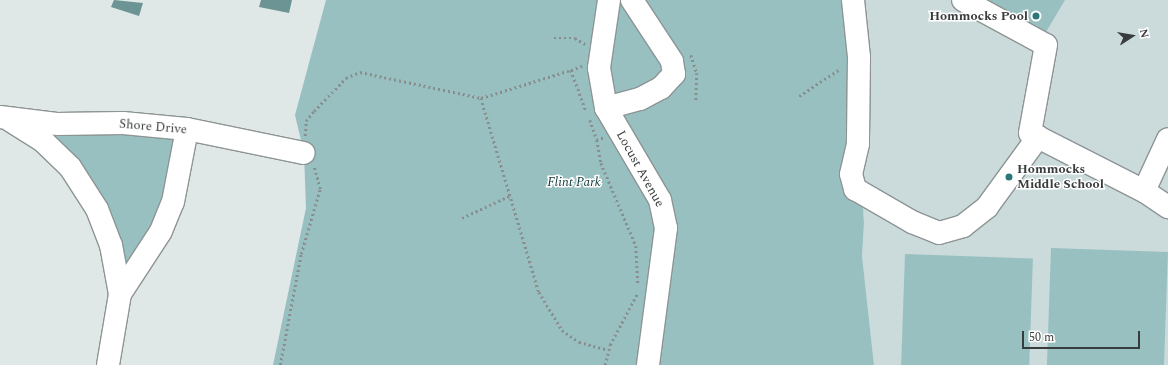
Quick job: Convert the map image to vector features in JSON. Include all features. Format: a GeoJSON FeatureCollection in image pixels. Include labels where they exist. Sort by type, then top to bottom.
{"type":"FeatureCollection","features":[{"type":"Feature","properties":{"kind":"street","name":"Locust Avenue"},"geometry":{"type":"LineString","coordinates":[[609,0],[599,68],[606,108],[660,200],[666,222],[648,365]]}},
{"type":"Feature","properties":{"kind":"street"},"geometry":{"type":"LineString","coordinates":[[606,108],[640,99],[661,88],[674,74],[672,61],[632,0]]}},
{"type":"Feature","properties":{"kind":"street"},"geometry":{"type":"LineString","coordinates":[[853,0],[858,57],[858,144],[851,174],[855,189],[912,222],[939,233],[973,220],[1038,138]]}},
{"type":"Feature","properties":{"kind":"street"},"geometry":{"type":"LineString","coordinates":[[963,0],[1046,45],[1030,133],[1144,191],[1168,207]]}},
{"type":"Feature","properties":{"kind":"street"},"geometry":{"type":"LineString","coordinates":[[4,118],[44,142],[70,167],[87,190],[111,245],[120,294],[108,365]]}},
{"type":"Feature","properties":{"kind":"street","name":"Shore Drive"},"geometry":{"type":"LineString","coordinates":[[4,118],[187,129],[304,153]]}},
{"type":"Feature","properties":{"kind":"street"},"geometry":{"type":"LineString","coordinates":[[120,294],[161,231],[173,202],[187,129]]}},
{"type":"Feature","properties":{"kind":"street"},"geometry":{"type":"LineString","coordinates":[[1144,191],[1168,139]]}},
{"type":"Feature","properties":{"kind":"path"},"geometry":{"type":"LineString","coordinates":[[554,38],[575,38],[586,44],[587,51]]}},
{"type":"Feature","properties":{"kind":"path"},"geometry":{"type":"LineString","coordinates":[[799,96],[858,57]]}},
{"type":"Feature","properties":{"kind":"path"},"geometry":{"type":"LineString","coordinates":[[280,365],[301,254],[320,189],[312,162],[304,153],[306,121],[346,78],[360,72],[481,98],[571,70],[597,140],[601,163],[636,246],[639,266],[633,307],[608,350],[605,365]]}},
{"type":"Feature","properties":{"kind":"path"},"geometry":{"type":"LineString","coordinates":[[481,98],[539,292],[549,312],[562,330],[579,342],[608,350]]}},
{"type":"Feature","properties":{"kind":"path"},"geometry":{"type":"LineString","coordinates":[[597,140],[620,131]]}},
{"type":"Feature","properties":{"kind":"path"},"geometry":{"type":"LineString","coordinates":[[462,218],[511,195]]}},
{"type":"Feature","properties":{"kind":"shaded area"},"geometry":{"type":"Polygon","coordinates":[[[114,0],[143,3],[139,16],[111,7],[114,0]]]}},
{"type":"Feature","properties":{"kind":"shaded area"},"geometry":{"type":"Polygon","coordinates":[[[261,0],[292,0],[289,13],[259,7],[261,0]]]}},
{"type":"Feature","properties":{"kind":"shaded area","name":"Hommocks Middle School"},"geometry":{"type":"Polygon","coordinates":[[[849,0],[1168,0],[1168,365],[874,365],[862,256],[864,223],[849,0]]]}},
{"type":"Feature","properties":{"kind":"green space","name":"Flint Park"},"geometry":{"type":"Polygon","coordinates":[[[326,0],[849,0],[864,223],[862,256],[874,365],[273,365],[306,208],[304,153],[295,115],[326,0]]]}},
{"type":"Feature","properties":{"kind":"green space","name":"Hommocks Pool"},"geometry":{"type":"Polygon","coordinates":[[[986,0],[1065,0],[1046,32],[986,0]]]}},
{"type":"Feature","properties":{"kind":"green space"},"geometry":{"type":"Polygon","coordinates":[[[77,130],[178,138],[165,214],[127,270],[48,134],[77,130]]]}},
{"type":"Feature","properties":{"kind":"green space"},"geometry":{"type":"Polygon","coordinates":[[[1051,248],[1168,252],[1164,365],[1047,365],[1051,248]]]}},
{"type":"Feature","properties":{"kind":"green space"},"geometry":{"type":"Polygon","coordinates":[[[905,254],[1033,258],[1029,365],[901,365],[905,254]]]}},
{"type":"Feature","properties":{"kind":"place","name":"Hommocks Pool"},"geometry":{"type":"Point","coordinates":[1036,16]}},
{"type":"Feature","properties":{"kind":"place","name":"Hommocks Middle School"},"geometry":{"type":"Point","coordinates":[1009,177]}}]}
